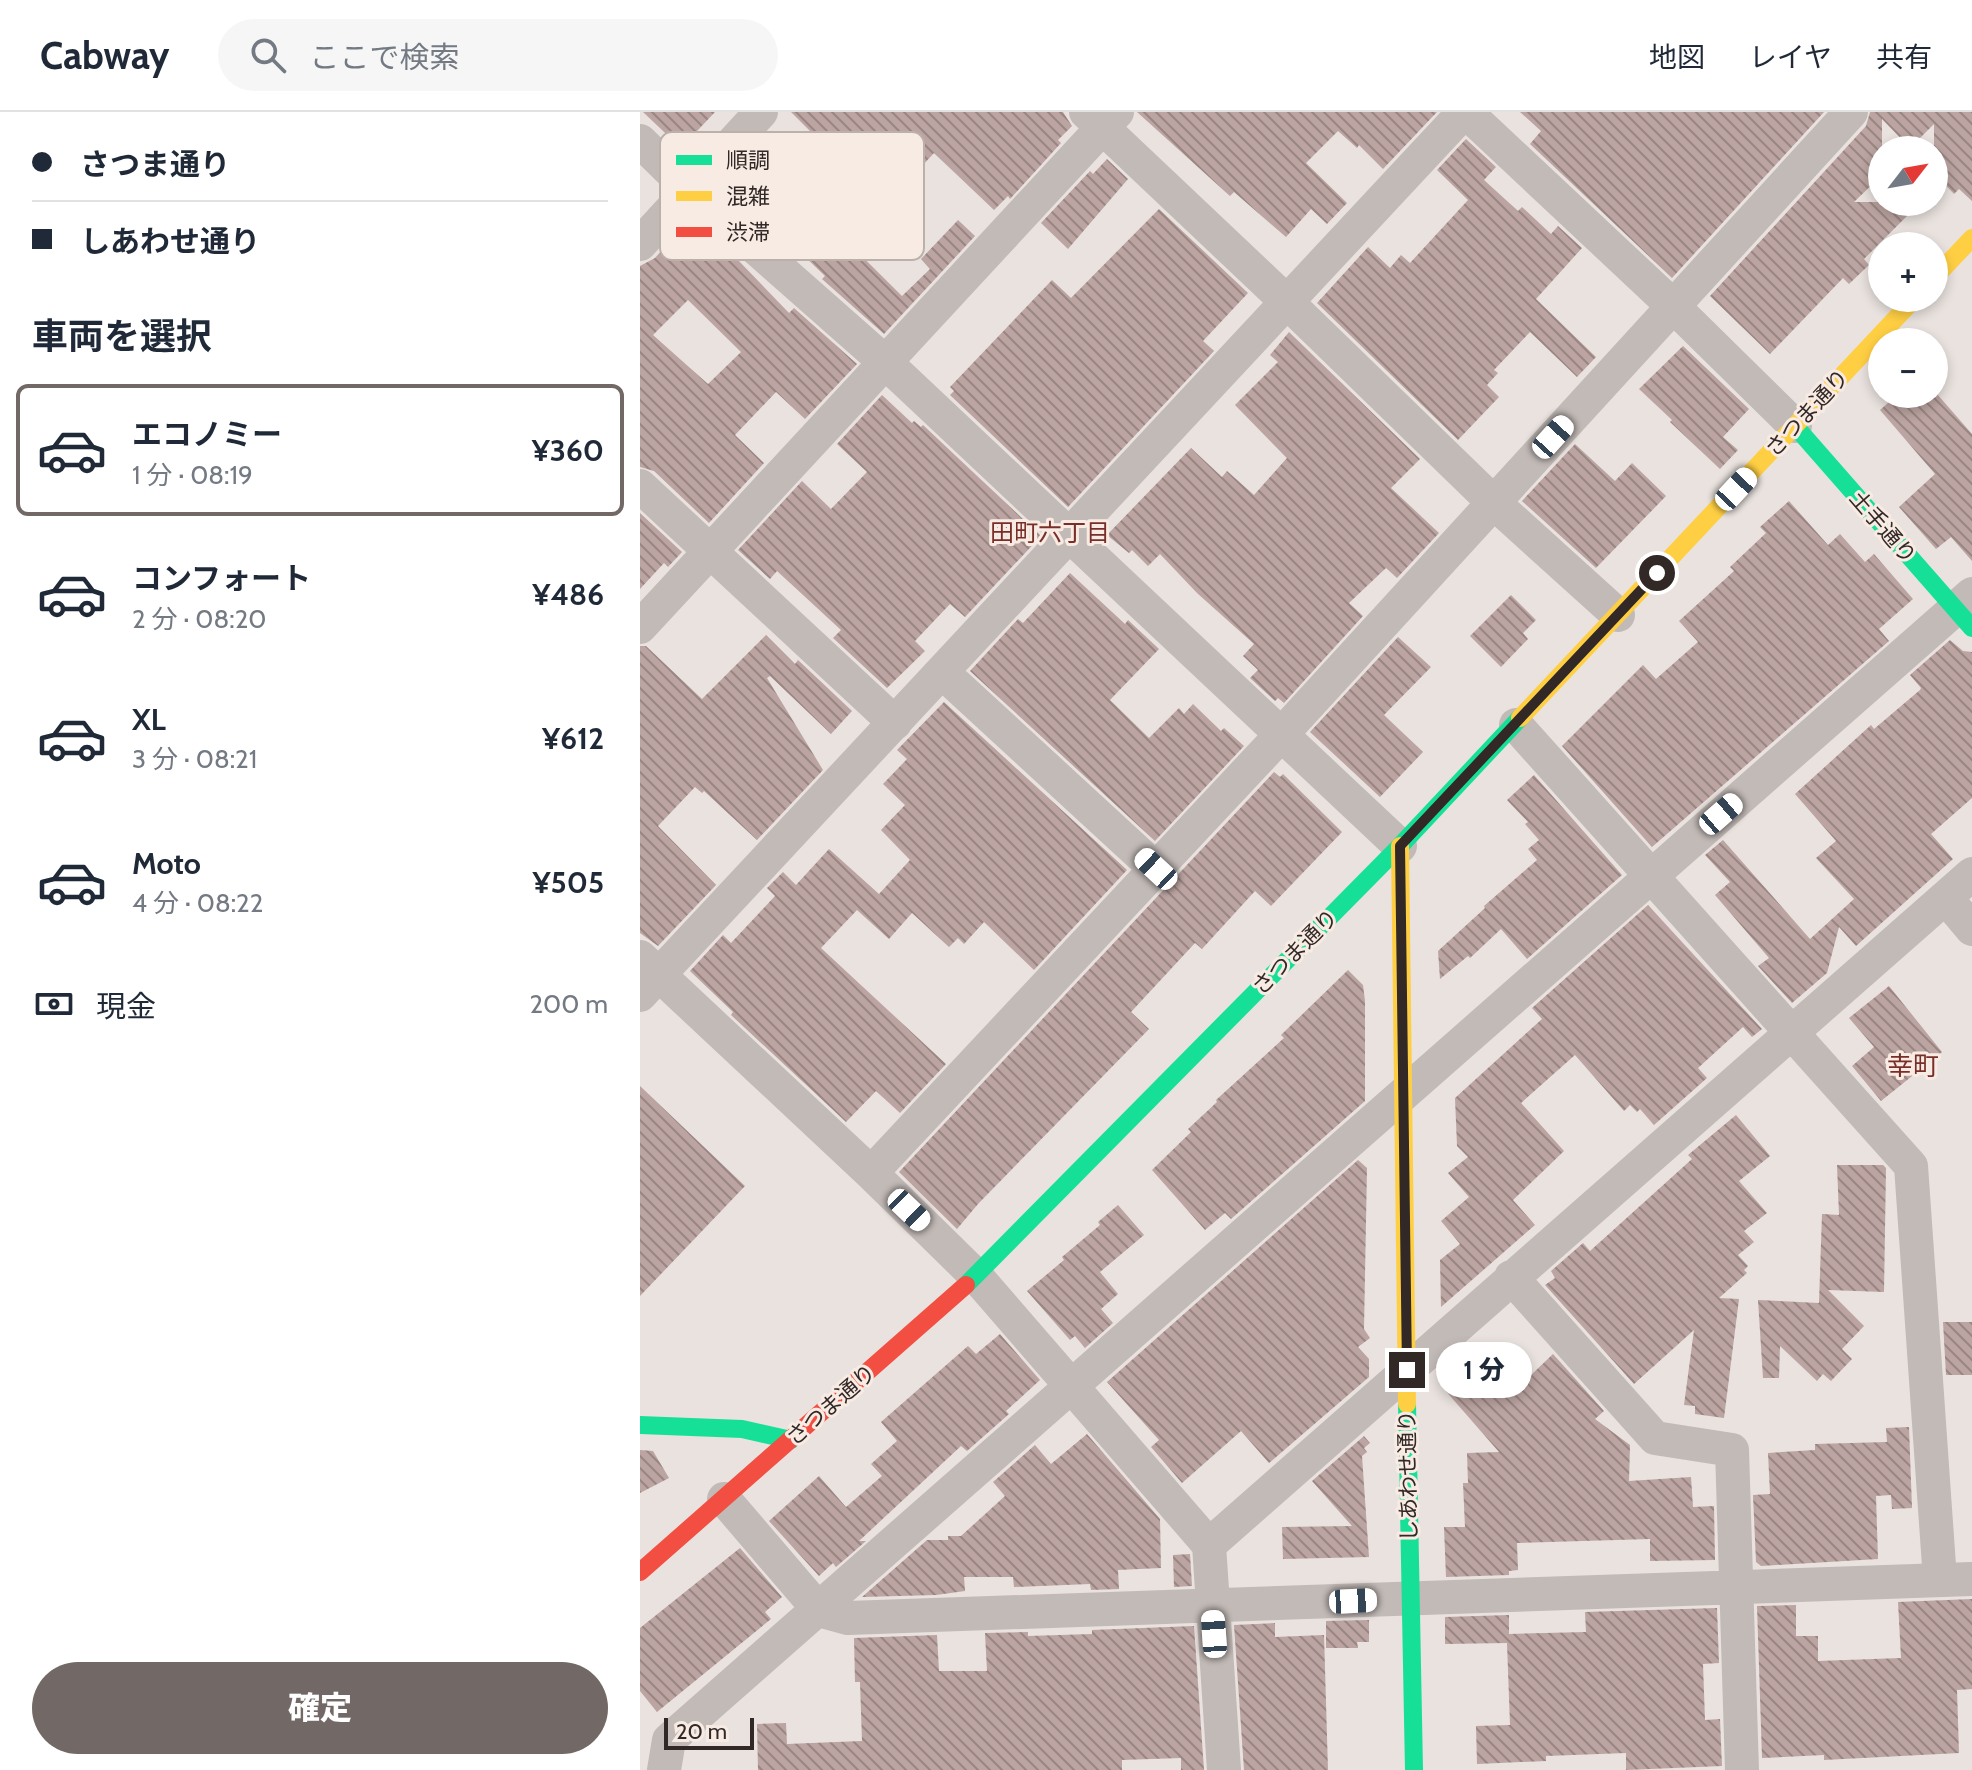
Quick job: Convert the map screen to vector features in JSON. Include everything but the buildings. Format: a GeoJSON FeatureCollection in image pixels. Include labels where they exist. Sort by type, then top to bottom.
{"type":"FeatureCollection","features":[{"type":"Feature","properties":{"kind":"main road"},"geometry":{"type":"LineString","coordinates":[[1948,263],[1972,238]]}},
{"type":"Feature","properties":{"kind":"main road","name":"さつま通り"},"geometry":{"type":"LineString","coordinates":[[640,1572],[976,1276],[1400,846],[1902,312]]}},
{"type":"Feature","properties":{"kind":"main road","name":"土手通り"},"geometry":{"type":"LineString","coordinates":[[1795,426],[1966,610]]}},
{"type":"Feature","properties":{"kind":"main road","name":"しあわせ通り"},"geometry":{"type":"LineString","coordinates":[[1400,846],[1414,1770]]}},
{"type":"Feature","properties":{"kind":"main road"},"geometry":{"type":"LineString","coordinates":[[640,1425],[742,1429],[791,1440]]}},
{"type":"Feature","properties":{"kind":"street"},"geometry":{"type":"LineString","coordinates":[[743,132],[761,112]]}},
{"type":"Feature","properties":{"kind":"street"},"geometry":{"type":"LineString","coordinates":[[1224,1770],[1209,1545],[976,1276],[871,1173],[646,976],[895,723],[1465,112],[1673,306],[1795,426]]}},
{"type":"Feature","properties":{"kind":"street"},"geometry":{"type":"LineString","coordinates":[[871,1173],[1281,735],[1851,112]]}},
{"type":"Feature","properties":{"kind":"street"},"geometry":{"type":"LineString","coordinates":[[640,627],[885,362],[1102,117],[1493,502],[1618,615]]}},
{"type":"Feature","properties":{"kind":"street"},"geometry":{"type":"LineString","coordinates":[[640,141],[660,161]]}},
{"type":"Feature","properties":{"kind":"street"},"geometry":{"type":"LineString","coordinates":[[640,244],[660,222]]}},
{"type":"Feature","properties":{"kind":"street"},"geometry":{"type":"LineString","coordinates":[[769,260],[885,362],[1400,846]]}},
{"type":"Feature","properties":{"kind":"street"},"geometry":{"type":"LineString","coordinates":[[640,486],[895,723]]}},
{"type":"Feature","properties":{"kind":"street"},"geometry":{"type":"LineString","coordinates":[[664,1770],[669,1740],[1651,875],[1966,610]]}},
{"type":"Feature","properties":{"kind":"street"},"geometry":{"type":"LineString","coordinates":[[942,672],[1156,869]]}},
{"type":"Feature","properties":{"kind":"street"},"geometry":{"type":"LineString","coordinates":[[724,1499],[819,1610],[848,1618],[1956,1580],[1911,1166],[1516,725]]}},
{"type":"Feature","properties":{"kind":"street"},"geometry":{"type":"LineString","coordinates":[[1209,1545],[1972,874]]}},
{"type":"Feature","properties":{"kind":"street"},"geometry":{"type":"LineString","coordinates":[[1946,898],[1972,929]]}},
{"type":"Feature","properties":{"kind":"street"},"geometry":{"type":"LineString","coordinates":[[1511,1277],[1655,1438],[1732,1450],[1742,1770]]}},
{"type":"Feature","properties":{"kind":"traffic: fast"},"geometry":{"type":"LineString","coordinates":[[1795,426],[1972,628]]}},
{"type":"Feature","properties":{"kind":"traffic: fast"},"geometry":{"type":"LineString","coordinates":[[966,1285],[1400,846],[1520,718]]}},
{"type":"Feature","properties":{"kind":"traffic: fast"},"geometry":{"type":"LineString","coordinates":[[1407,1404],[1414,1770]]}},
{"type":"Feature","properties":{"kind":"traffic: fast"},"geometry":{"type":"LineString","coordinates":[[640,1425],[742,1429],[791,1440]]}},
{"type":"Feature","properties":{"kind":"traffic: slow"},"geometry":{"type":"LineString","coordinates":[[1948,263],[1972,238]]}},
{"type":"Feature","properties":{"kind":"traffic: slow"},"geometry":{"type":"LineString","coordinates":[[1520,718],[1902,312]]}},
{"type":"Feature","properties":{"kind":"traffic: slow"},"geometry":{"type":"LineString","coordinates":[[1400,846],[1407,1404]]}},
{"type":"Feature","properties":{"kind":"traffic: jam"},"geometry":{"type":"LineString","coordinates":[[640,1572],[966,1285]]}},
{"type":"Feature","properties":{"kind":"district","name":"田町六丁目"},"geometry":{"type":"Point","coordinates":[1050,532]}},
{"type":"Feature","properties":{"kind":"district","name":"幸町"},"geometry":{"type":"Point","coordinates":[1913,1066]}},
{"type":"Feature","properties":{"kind":"route"},"geometry":{"type":"LineString","coordinates":[[1407,1370],[1400,846],[1657,573]]}}]}
